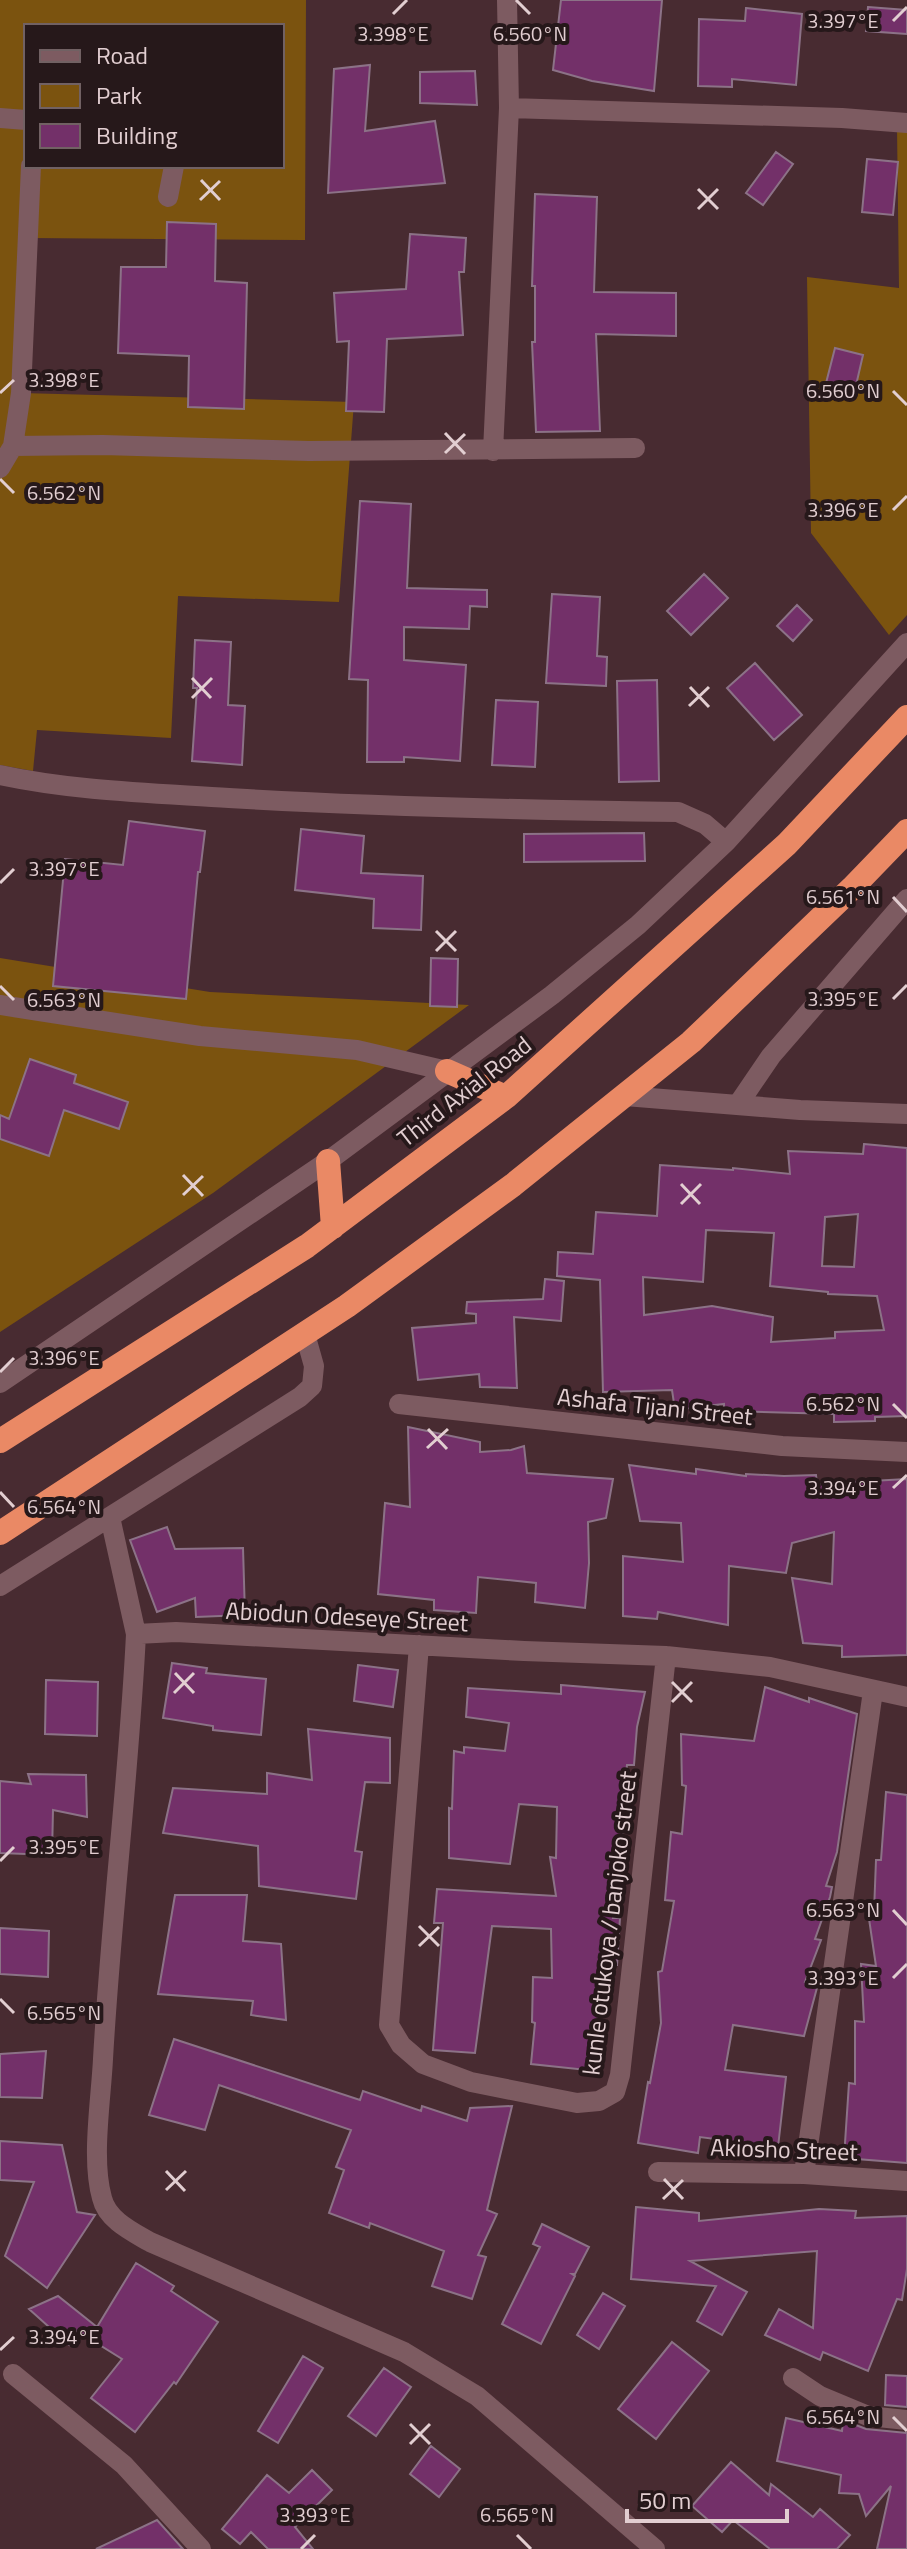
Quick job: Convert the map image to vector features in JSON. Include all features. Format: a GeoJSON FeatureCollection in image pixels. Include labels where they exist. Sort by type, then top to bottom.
{"type":"FeatureCollection","features":[{"type":"Feature","properties":{"kind":"highway","name":"Third Axial Road"},"geometry":{"type":"LineString","coordinates":[[0,1441],[307,1246],[506,1097],[787,844],[907,717]]}},
{"type":"Feature","properties":{"kind":"highway"},"geometry":{"type":"LineString","coordinates":[[0,1533],[305,1334],[513,1185],[702,1031],[907,831]]}},
{"type":"Feature","properties":{"kind":"highway"},"geometry":{"type":"LineString","coordinates":[[447,1071],[506,1097]]}},
{"type":"Feature","properties":{"kind":"highway"},"geometry":{"type":"LineString","coordinates":[[328,1161],[333,1227]]}},
{"type":"Feature","properties":{"kind":"street"},"geometry":{"type":"LineString","coordinates":[[493,451],[509,108],[507,0]]}},
{"type":"Feature","properties":{"kind":"street"},"geometry":{"type":"LineString","coordinates":[[509,108],[826,117],[907,123]]}},
{"type":"Feature","properties":{"kind":"street"},"geometry":{"type":"LineString","coordinates":[[0,118],[24,120]]}},
{"type":"Feature","properties":{"kind":"street"},"geometry":{"type":"LineString","coordinates":[[0,468],[13,446],[21,393],[31,168]]}},
{"type":"Feature","properties":{"kind":"street"},"geometry":{"type":"LineString","coordinates":[[168,197],[174,168]]}},
{"type":"Feature","properties":{"kind":"street"},"geometry":{"type":"LineString","coordinates":[[13,446],[103,445],[309,451],[635,448]]}},
{"type":"Feature","properties":{"kind":"street"},"geometry":{"type":"LineString","coordinates":[[0,1383],[328,1161],[552,995],[638,925],[726,842],[907,643]]}},
{"type":"Feature","properties":{"kind":"street"},"geometry":{"type":"LineString","coordinates":[[0,775],[25,781],[161,794],[368,807],[678,812],[705,824],[726,842]]}},
{"type":"Feature","properties":{"kind":"street"},"geometry":{"type":"LineString","coordinates":[[739,1103],[771,1056],[907,899]]}},
{"type":"Feature","properties":{"kind":"street"},"geometry":{"type":"LineString","coordinates":[[0,1005],[200,1036],[357,1050],[447,1071]]}},
{"type":"Feature","properties":{"kind":"street"},"geometry":{"type":"LineString","coordinates":[[625,1096],[800,1110],[907,1114]]}},
{"type":"Feature","properties":{"kind":"street"},"geometry":{"type":"LineString","coordinates":[[0,1586],[300,1397],[312,1386],[314,1366],[305,1334]]}},
{"type":"Feature","properties":{"kind":"street","name":"Ashafa Tijani Street"},"geometry":{"type":"LineString","coordinates":[[399,1404],[782,1446],[907,1452]]}},
{"type":"Feature","properties":{"kind":"street"},"geometry":{"type":"LineString","coordinates":[[110,1517],[136,1634],[107,1988],[97,2170],[102,2202],[121,2225],[150,2242],[404,2352],[477,2396],[655,2549]]}},
{"type":"Feature","properties":{"kind":"street","name":"Abiodun Odeseye Street"},"geometry":{"type":"LineString","coordinates":[[136,1634],[176,1632],[666,1656],[770,1667],[907,1697]]}},
{"type":"Feature","properties":{"kind":"street","name":"kunle otukoya / banjoko street"},"geometry":{"type":"LineString","coordinates":[[419,1645],[389,2025],[401,2045],[423,2064],[471,2082],[577,2103],[599,2101],[615,2092],[620,2075],[666,1656]]}},
{"type":"Feature","properties":{"kind":"street"},"geometry":{"type":"LineString","coordinates":[[804,2174],[873,1691]]}},
{"type":"Feature","properties":{"kind":"street","name":"Akiosho Street"},"geometry":{"type":"LineString","coordinates":[[658,2172],[804,2174],[907,2181]]}},
{"type":"Feature","properties":{"kind":"street"},"geometry":{"type":"LineString","coordinates":[[13,2374],[124,2465],[201,2549]]}},
{"type":"Feature","properties":{"kind":"street"},"geometry":{"type":"LineString","coordinates":[[793,2378],[820,2396],[868,2416],[907,2420]]}},
{"type":"Feature","properties":{"kind":"green space"},"geometry":{"type":"Polygon","coordinates":[[[0,0],[306,0],[305,240],[28,238],[21,393],[354,402],[339,602],[178,596],[171,738],[37,730],[33,771],[0,765],[0,0]]]}},
{"type":"Feature","properties":{"kind":"green space"},"geometry":{"type":"Polygon","coordinates":[[[897,127],[907,129],[907,615],[889,635],[811,533],[807,277],[899,288],[897,127]]]}},
{"type":"Feature","properties":{"kind":"green space"},"geometry":{"type":"Polygon","coordinates":[[[0,958],[210,992],[469,1005],[213,1193],[0,1332],[0,958]]]}},
{"type":"Feature","properties":{"kind":"building"},"geometry":{"type":"Polygon","coordinates":[[[561,0],[662,0],[654,91],[592,81],[553,70],[561,0]]]}},
{"type":"Feature","properties":{"kind":"building"},"geometry":{"type":"Polygon","coordinates":[[[868,7],[907,10],[907,34],[866,31],[868,7]]]}},
{"type":"Feature","properties":{"kind":"building"},"geometry":{"type":"Polygon","coordinates":[[[746,8],[802,14],[796,85],[732,79],[732,87],[698,86],[699,19],[745,21],[746,8]]]}},
{"type":"Feature","properties":{"kind":"building"},"geometry":{"type":"Polygon","coordinates":[[[370,65],[365,131],[435,121],[445,183],[328,193],[334,69],[370,65]]]}},
{"type":"Feature","properties":{"kind":"building"},"geometry":{"type":"Polygon","coordinates":[[[475,71],[477,105],[420,103],[420,72],[475,71]]]}},
{"type":"Feature","properties":{"kind":"building"},"geometry":{"type":"Polygon","coordinates":[[[776,152],[793,164],[763,205],[746,193],[776,152]]]}},
{"type":"Feature","properties":{"kind":"building"},"geometry":{"type":"Polygon","coordinates":[[[867,159],[898,162],[893,215],[862,212],[867,159]]]}},
{"type":"Feature","properties":{"kind":"building"},"geometry":{"type":"Polygon","coordinates":[[[535,194],[597,197],[594,292],[676,293],[676,336],[596,334],[600,431],[536,432],[532,342],[535,342],[535,286],[532,286],[535,194]]]}},
{"type":"Feature","properties":{"kind":"building"},"geometry":{"type":"Polygon","coordinates":[[[167,222],[216,224],[215,281],[247,283],[244,409],[188,407],[189,356],[118,353],[121,267],[166,267],[167,222]]]}},
{"type":"Feature","properties":{"kind":"building"},"geometry":{"type":"Polygon","coordinates":[[[410,234],[466,238],[464,272],[459,272],[463,335],[387,339],[384,412],[346,411],[349,341],[337,342],[334,293],[406,289],[410,234]]]}},
{"type":"Feature","properties":{"kind":"building"},"geometry":{"type":"Polygon","coordinates":[[[835,348],[863,355],[854,394],[825,387],[835,348]]]}},
{"type":"Feature","properties":{"kind":"building"},"geometry":{"type":"Polygon","coordinates":[[[360,501],[411,504],[407,588],[487,590],[487,607],[470,606],[469,629],[404,627],[404,660],[466,665],[460,761],[404,757],[404,762],[367,762],[368,680],[349,679],[360,501]]]}},
{"type":"Feature","properties":{"kind":"building"},"geometry":{"type":"Polygon","coordinates":[[[704,574],[728,598],[691,635],[667,611],[704,574]]]}},
{"type":"Feature","properties":{"kind":"building"},"geometry":{"type":"Polygon","coordinates":[[[552,594],[600,597],[597,656],[607,657],[606,686],[546,683],[552,594]]]}},
{"type":"Feature","properties":{"kind":"building"},"geometry":{"type":"Polygon","coordinates":[[[797,605],[812,620],[793,641],[777,626],[797,605]]]}},
{"type":"Feature","properties":{"kind":"building"},"geometry":{"type":"Polygon","coordinates":[[[195,640],[231,642],[228,705],[245,706],[242,765],[192,761],[197,688],[193,688],[195,640]]]}},
{"type":"Feature","properties":{"kind":"building"},"geometry":{"type":"Polygon","coordinates":[[[755,663],[802,715],[774,740],[727,688],[755,663]]]}},
{"type":"Feature","properties":{"kind":"building"},"geometry":{"type":"Polygon","coordinates":[[[657,680],[659,781],[619,782],[617,681],[657,680]]]}},
{"type":"Feature","properties":{"kind":"building"},"geometry":{"type":"Polygon","coordinates":[[[496,700],[538,702],[535,767],[492,765],[496,700]]]}},
{"type":"Feature","properties":{"kind":"building"},"geometry":{"type":"Polygon","coordinates":[[[129,821],[205,831],[186,999],[53,986],[65,859],[123,865],[129,821]]]}},
{"type":"Feature","properties":{"kind":"building"},"geometry":{"type":"Polygon","coordinates":[[[301,829],[364,836],[361,873],[423,876],[421,930],[373,928],[374,899],[295,890],[301,829]]]}},
{"type":"Feature","properties":{"kind":"building"},"geometry":{"type":"Polygon","coordinates":[[[644,833],[645,861],[524,862],[524,834],[644,833]]]}},
{"type":"Feature","properties":{"kind":"building"},"geometry":{"type":"Polygon","coordinates":[[[431,958],[458,959],[457,1007],[430,1006],[431,958]]]}},
{"type":"Feature","properties":{"kind":"building"},"geometry":{"type":"Polygon","coordinates":[[[30,1059],[76,1075],[74,1083],[128,1102],[119,1129],[64,1110],[49,1156],[0,1139],[0,1115],[9,1119],[30,1059]]]}},
{"type":"Feature","properties":{"kind":"building"},"geometry":{"type":"Polygon","coordinates":[[[864,1144],[907,1148],[907,1416],[834,1422],[834,1414],[724,1411],[724,1404],[675,1410],[672,1390],[603,1392],[600,1280],[557,1276],[558,1252],[593,1254],[596,1212],[657,1216],[660,1165],[790,1174],[788,1151],[863,1154],[864,1144]],[[858,1214],[825,1217],[822,1266],[854,1267],[858,1214]],[[706,1230],[703,1282],[643,1277],[644,1315],[712,1306],[773,1317],[771,1342],[835,1338],[835,1332],[884,1330],[877,1296],[828,1294],[770,1286],[774,1233],[706,1230]]]}},
{"type":"Feature","properties":{"kind":"building"},"geometry":{"type":"Polygon","coordinates":[[[545,1279],[564,1281],[561,1321],[514,1317],[517,1388],[480,1387],[479,1374],[418,1380],[412,1328],[476,1323],[476,1314],[466,1313],[467,1302],[543,1299],[545,1279]]]}},
{"type":"Feature","properties":{"kind":"building"},"geometry":{"type":"Polygon","coordinates":[[[408,1427],[480,1442],[480,1452],[524,1446],[527,1473],[613,1479],[606,1518],[588,1522],[589,1563],[585,1608],[535,1602],[536,1583],[478,1577],[476,1613],[434,1610],[434,1600],[378,1594],[385,1503],[410,1507],[408,1427]]]}},
{"type":"Feature","properties":{"kind":"building"},"geometry":{"type":"Polygon","coordinates":[[[629,1465],[696,1474],[696,1469],[746,1476],[816,1475],[817,1484],[907,1479],[907,1655],[842,1657],[842,1646],[803,1643],[792,1578],[832,1584],[834,1532],[792,1543],[786,1573],[729,1566],[728,1625],[658,1612],[657,1619],[623,1616],[623,1556],[683,1562],[681,1523],[640,1521],[629,1465]]]}},
{"type":"Feature","properties":{"kind":"building"},"geometry":{"type":"Polygon","coordinates":[[[167,1527],[175,1549],[243,1548],[245,1615],[196,1617],[195,1598],[157,1612],[130,1540],[167,1527]]]}},
{"type":"Feature","properties":{"kind":"building"},"geometry":{"type":"Polygon","coordinates":[[[172,1663],[207,1668],[206,1673],[266,1679],[261,1735],[213,1730],[213,1726],[163,1718],[172,1663]]]}},
{"type":"Feature","properties":{"kind":"building"},"geometry":{"type":"Polygon","coordinates":[[[358,1665],[398,1670],[393,1707],[354,1701],[358,1665]]]}},
{"type":"Feature","properties":{"kind":"building"},"geometry":{"type":"Polygon","coordinates":[[[46,1680],[98,1682],[97,1736],[45,1734],[46,1680]]]}},
{"type":"Feature","properties":{"kind":"building"},"geometry":{"type":"Polygon","coordinates":[[[561,1685],[645,1692],[637,1727],[634,1765],[627,1765],[621,1813],[626,1813],[617,1866],[623,1867],[613,1918],[620,1918],[617,1965],[603,1965],[596,2071],[531,2064],[535,2023],[532,2022],[533,1977],[552,1978],[551,1929],[492,1926],[475,2053],[433,2050],[443,1923],[434,1923],[437,1889],[556,1896],[550,1857],[556,1858],[557,1807],[519,1804],[510,1864],[449,1858],[454,1751],[464,1753],[464,1747],[505,1751],[509,1723],[466,1717],[468,1688],[561,1694],[561,1685]]]}},
{"type":"Feature","properties":{"kind":"building"},"geometry":{"type":"Polygon","coordinates":[[[765,1687],[857,1714],[837,1852],[826,1886],[832,1887],[815,1939],[821,1940],[805,1982],[818,1984],[804,2036],[733,2025],[725,2070],[786,2077],[778,2147],[700,2137],[698,2153],[638,2143],[661,2023],[658,1972],[662,1971],[674,1901],[665,1900],[671,1832],[682,1834],[686,1786],[682,1785],[681,1734],[754,1741],[765,1687]]]}},
{"type":"Feature","properties":{"kind":"building"},"geometry":{"type":"Polygon","coordinates":[[[308,1729],[390,1738],[390,1783],[365,1782],[355,1851],[362,1852],[356,1899],[259,1886],[258,1846],[163,1833],[173,1788],[267,1794],[267,1773],[312,1780],[308,1729]]]}},
{"type":"Feature","properties":{"kind":"building"},"geometry":{"type":"Polygon","coordinates":[[[28,1774],[86,1775],[87,1817],[53,1810],[52,1855],[0,1853],[0,1781],[31,1784],[28,1774]]]}},
{"type":"Feature","properties":{"kind":"building"},"geometry":{"type":"Polygon","coordinates":[[[886,1792],[907,1795],[907,2163],[844,2158],[849,2083],[855,2084],[855,2021],[864,2022],[861,1964],[876,1966],[868,1912],[874,1912],[876,1860],[881,1860],[886,1792]]]}},
{"type":"Feature","properties":{"kind":"building"},"geometry":{"type":"Polygon","coordinates":[[[175,1895],[247,1895],[243,1941],[281,1944],[286,2020],[251,2015],[253,2001],[158,1994],[175,1895]]]}},
{"type":"Feature","properties":{"kind":"building"},"geometry":{"type":"Polygon","coordinates":[[[0,1928],[49,1931],[48,1977],[0,1974],[0,1928]]]}},
{"type":"Feature","properties":{"kind":"building"},"geometry":{"type":"Polygon","coordinates":[[[174,2039],[360,2100],[363,2091],[421,2111],[422,2106],[467,2121],[470,2108],[512,2106],[487,2210],[497,2214],[478,2255],[486,2257],[472,2299],[432,2286],[444,2251],[370,2223],[369,2228],[329,2213],[344,2170],[336,2167],[351,2130],[219,2085],[205,2130],[149,2115],[174,2039]]]}},
{"type":"Feature","properties":{"kind":"building"},"geometry":{"type":"Polygon","coordinates":[[[46,2051],[42,2098],[0,2097],[0,2054],[46,2051]]]}},
{"type":"Feature","properties":{"kind":"building"},"geometry":{"type":"Polygon","coordinates":[[[0,2141],[62,2145],[77,2212],[95,2215],[47,2288],[5,2256],[34,2182],[0,2180],[0,2141]]]}},
{"type":"Feature","properties":{"kind":"building"},"geometry":{"type":"Polygon","coordinates":[[[636,2207],[699,2213],[699,2221],[819,2209],[856,2211],[855,2218],[907,2216],[907,2269],[902,2300],[897,2299],[868,2371],[823,2352],[820,2360],[765,2335],[779,2309],[813,2328],[817,2251],[690,2261],[747,2292],[722,2335],[697,2321],[716,2286],[631,2279],[636,2207]]]}},
{"type":"Feature","properties":{"kind":"building"},"geometry":{"type":"Polygon","coordinates":[[[542,2224],[589,2247],[575,2274],[572,2274],[575,2276],[541,2344],[502,2324],[540,2247],[533,2244],[542,2224]]]}},
{"type":"Feature","properties":{"kind":"building"},"geometry":{"type":"Polygon","coordinates":[[[136,2263],[174,2286],[171,2291],[218,2322],[176,2384],[174,2382],[135,2432],[91,2398],[122,2359],[77,2331],[69,2345],[29,2309],[58,2296],[97,2327],[136,2263]]]}},
{"type":"Feature","properties":{"kind":"building"},"geometry":{"type":"Polygon","coordinates":[[[603,2293],[625,2306],[599,2349],[577,2335],[603,2293]]]}},
{"type":"Feature","properties":{"kind":"building"},"geometry":{"type":"Polygon","coordinates":[[[672,2342],[709,2371],[656,2439],[618,2409],[672,2342]]]}},
{"type":"Feature","properties":{"kind":"building"},"geometry":{"type":"Polygon","coordinates":[[[303,2356],[323,2368],[278,2443],[258,2431],[303,2356]]]}},
{"type":"Feature","properties":{"kind":"building"},"geometry":{"type":"Polygon","coordinates":[[[384,2368],[411,2387],[376,2436],[348,2416],[384,2368]]]}},
{"type":"Feature","properties":{"kind":"building"},"geometry":{"type":"Polygon","coordinates":[[[886,2375],[907,2376],[907,2407],[885,2405],[886,2375]]]}},
{"type":"Feature","properties":{"kind":"building"},"geometry":{"type":"Polygon","coordinates":[[[786,2418],[842,2431],[843,2420],[866,2429],[907,2433],[907,2549],[877,2549],[891,2486],[866,2516],[859,2494],[839,2493],[841,2475],[777,2461],[786,2418]]]}},
{"type":"Feature","properties":{"kind":"building"},"geometry":{"type":"Polygon","coordinates":[[[431,2446],[460,2469],[439,2497],[410,2474],[431,2446]]]}},
{"type":"Feature","properties":{"kind":"building"},"geometry":{"type":"Polygon","coordinates":[[[731,2462],[769,2495],[771,2484],[813,2517],[820,2509],[850,2535],[837,2549],[770,2549],[733,2520],[722,2532],[692,2506],[731,2462]]]}},
{"type":"Feature","properties":{"kind":"building"},"geometry":{"type":"Polygon","coordinates":[[[312,2470],[332,2490],[295,2527],[313,2549],[268,2549],[251,2532],[240,2544],[222,2529],[267,2475],[289,2493],[312,2470]]]}},
{"type":"Feature","properties":{"kind":"building"},"geometry":{"type":"Polygon","coordinates":[[[157,2520],[183,2549],[96,2549],[157,2520]]]}}]}
